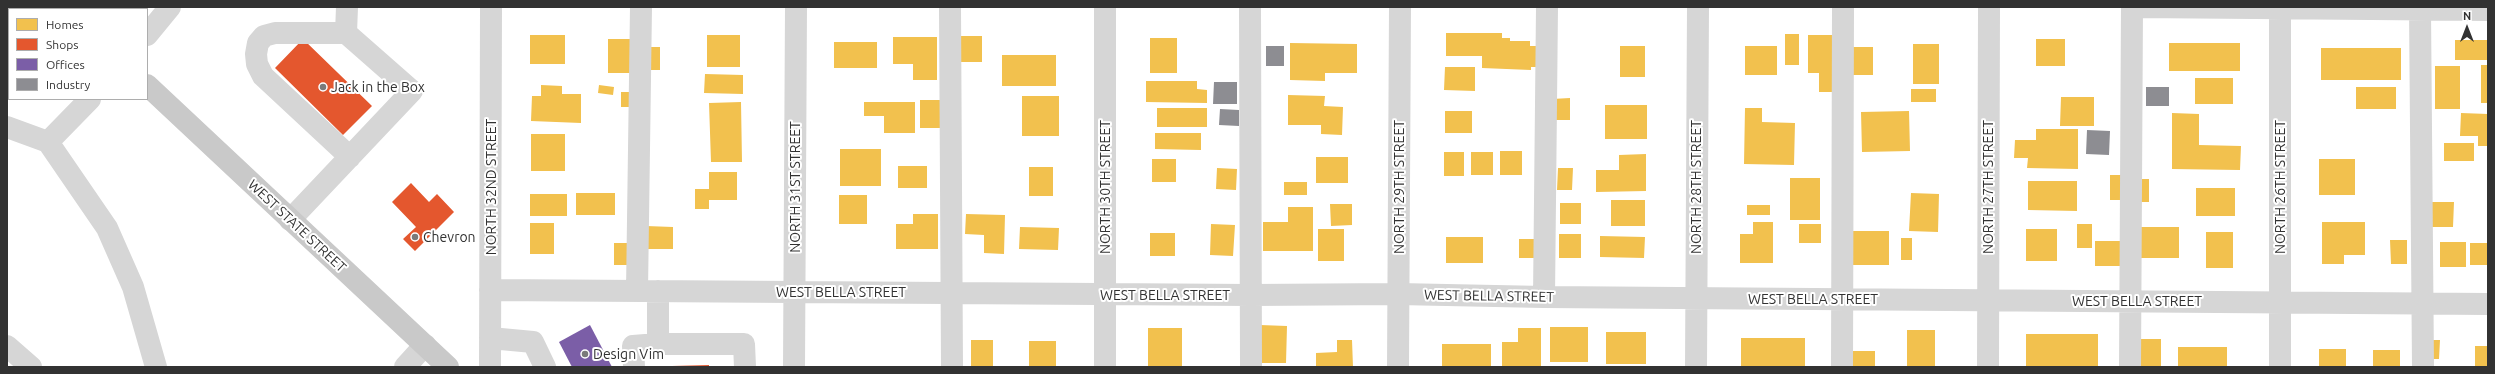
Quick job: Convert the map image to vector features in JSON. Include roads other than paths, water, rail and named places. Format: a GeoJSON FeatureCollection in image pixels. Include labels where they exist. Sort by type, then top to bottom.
{"type":"FeatureCollection","features":[{"type":"Feature","properties":{"kind":"main road","name":"WEST STATE STREET"},"geometry":{"type":"LineString","coordinates":[[148,86],[448,367]]}},
{"type":"Feature","properties":{"kind":"street"},"geometry":{"type":"LineString","coordinates":[[148,34],[170,7]]}},
{"type":"Feature","properties":{"kind":"street"},"geometry":{"type":"LineString","coordinates":[[346,33],[347,7]]}},
{"type":"Feature","properties":{"kind":"street","name":"NORTH 32ND STREET"},"geometry":{"type":"LineString","coordinates":[[490,367],[491,7]]}},
{"type":"Feature","properties":{"kind":"street"},"geometry":{"type":"LineString","coordinates":[[641,7],[648,291],[658,344]]}},
{"type":"Feature","properties":{"kind":"street","name":"NORTH 31ST STREET"},"geometry":{"type":"LineString","coordinates":[[794,367],[796,7]]}},
{"type":"Feature","properties":{"kind":"street"},"geometry":{"type":"LineString","coordinates":[[950,7],[953,293],[952,367]]}},
{"type":"Feature","properties":{"kind":"street","name":"NORTH 30TH STREET"},"geometry":{"type":"LineString","coordinates":[[1105,7],[1105,367]]}},
{"type":"Feature","properties":{"kind":"street"},"geometry":{"type":"LineString","coordinates":[[1250,7],[1251,367]]}},
{"type":"Feature","properties":{"kind":"street","name":"NORTH 29TH STREET"},"geometry":{"type":"LineString","coordinates":[[1398,367],[1400,7]]}},
{"type":"Feature","properties":{"kind":"street"},"geometry":{"type":"LineString","coordinates":[[1544,297],[1547,7]]}},
{"type":"Feature","properties":{"kind":"street","name":"NORTH 28TH STREET"},"geometry":{"type":"LineString","coordinates":[[1696,367],[1698,7]]}},
{"type":"Feature","properties":{"kind":"street"},"geometry":{"type":"LineString","coordinates":[[1842,367],[1843,7]]}},
{"type":"Feature","properties":{"kind":"street","name":"NORTH 27TH STREET"},"geometry":{"type":"LineString","coordinates":[[1988,367],[1989,7]]}},
{"type":"Feature","properties":{"kind":"street"},"geometry":{"type":"LineString","coordinates":[[2130,367],[2132,7]]}},
{"type":"Feature","properties":{"kind":"street"},"geometry":{"type":"LineString","coordinates":[[2138,7],[2488,10]]}},
{"type":"Feature","properties":{"kind":"street","name":"NORTH 26TH STREET"},"geometry":{"type":"LineString","coordinates":[[2280,8],[2280,367]]}},
{"type":"Feature","properties":{"kind":"street"},"geometry":{"type":"LineString","coordinates":[[2420,9],[2423,367]]}},
{"type":"Feature","properties":{"kind":"street"},"geometry":{"type":"LineString","coordinates":[[290,220],[350,157],[412,91],[346,33],[275,34],[264,36],[258,43],[256,54],[257,64],[263,76],[350,157]]}},
{"type":"Feature","properties":{"kind":"street"},"geometry":{"type":"LineString","coordinates":[[48,142],[89,100]]}},
{"type":"Feature","properties":{"kind":"street"},"geometry":{"type":"LineString","coordinates":[[7,127],[48,142],[107,228],[133,287],[156,367]]}},
{"type":"Feature","properties":{"kind":"street","name":"WEST BELLA STREET"},"geometry":{"type":"LineString","coordinates":[[490,290],[1251,295],[1398,294],[1842,300],[2488,304]]}},
{"type":"Feature","properties":{"kind":"street"},"geometry":{"type":"LineString","coordinates":[[490,338],[533,342],[545,367]]}},
{"type":"Feature","properties":{"kind":"street"},"geometry":{"type":"LineString","coordinates":[[634,367],[633,346],[658,344],[744,344],[745,367]]}},
{"type":"Feature","properties":{"kind":"street"},"geometry":{"type":"LineString","coordinates":[[405,367],[425,345]]}},
{"type":"Feature","properties":{"kind":"street"},"geometry":{"type":"LineString","coordinates":[[7,346],[31,367]]}},
{"type":"Feature","properties":{"kind":"place","name":"Jack in the Box"},"geometry":{"type":"Point","coordinates":[323,87]}},
{"type":"Feature","properties":{"kind":"place","name":"Chevron"},"geometry":{"type":"Point","coordinates":[415,237]}},
{"type":"Feature","properties":{"kind":"place","name":"Design Vim"},"geometry":{"type":"Point","coordinates":[585,354]}}]}
